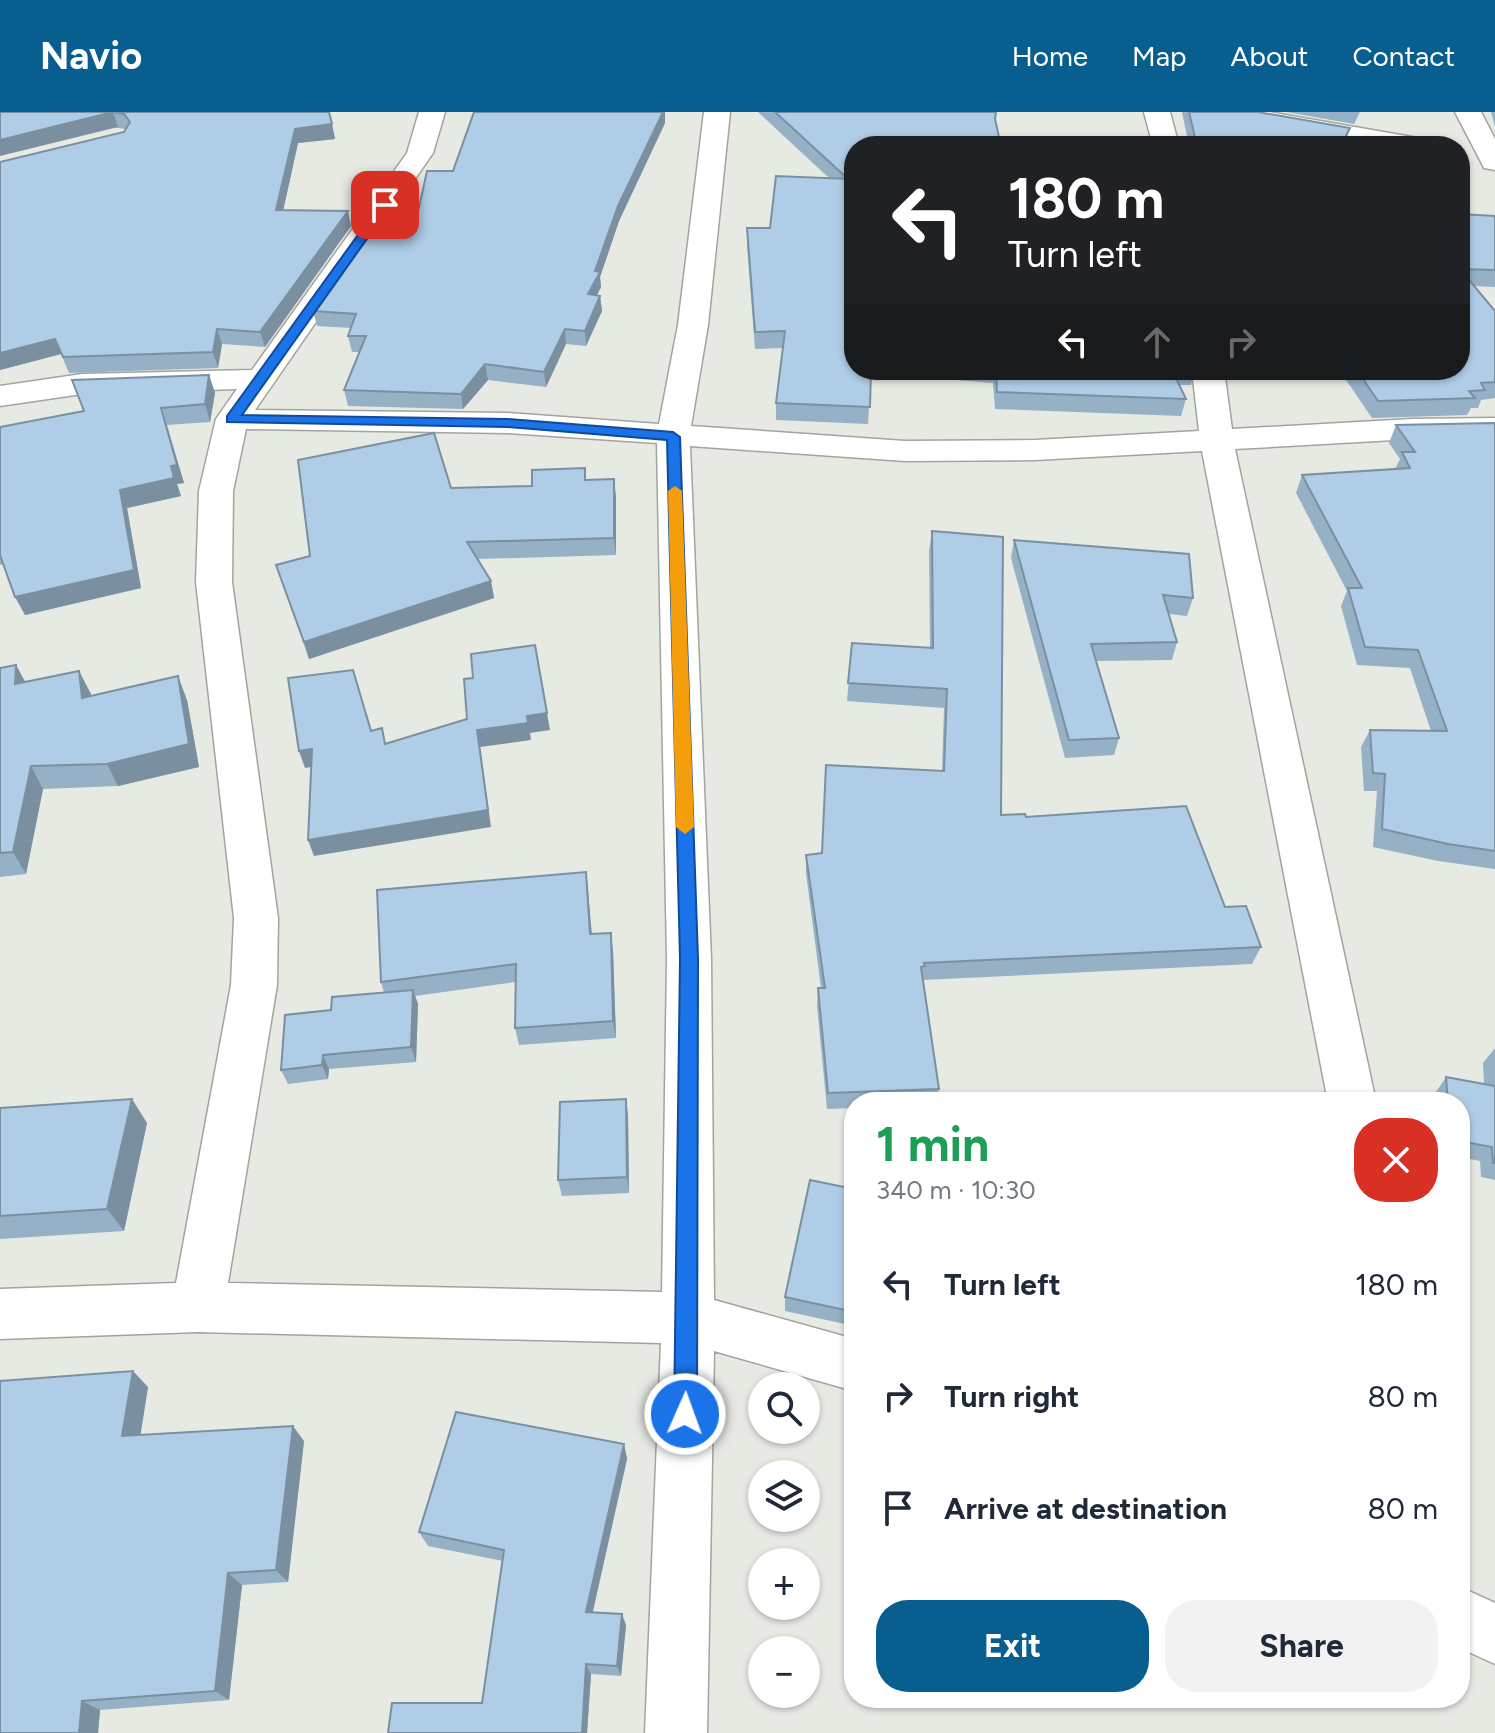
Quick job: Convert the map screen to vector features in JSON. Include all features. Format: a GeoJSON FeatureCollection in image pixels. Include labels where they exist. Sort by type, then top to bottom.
{"type":"FeatureCollection","features":[{"type":"Feature","properties":{"kind":"street"},"geometry":{"type":"LineString","coordinates":[[198,1307],[254,985],[256,918],[214,582],[216,491],[232,419],[420,153],[432,112]]}},
{"type":"Feature","properties":{"kind":"street"},"geometry":{"type":"LineString","coordinates":[[676,1733],[688,1318],[689,959],[673,437],[693,325],[717,112]]}},
{"type":"Feature","properties":{"kind":"street"},"geometry":{"type":"LineString","coordinates":[[1157,112],[1163,136]]}},
{"type":"Feature","properties":{"kind":"street"},"geometry":{"type":"LineString","coordinates":[[1225,112],[1361,136]]}},
{"type":"Feature","properties":{"kind":"street"},"geometry":{"type":"LineString","coordinates":[[1468,112],[1495,162]]}},
{"type":"Feature","properties":{"kind":"street"},"geometry":{"type":"LineString","coordinates":[[1470,157],[1495,162]]}},
{"type":"Feature","properties":{"kind":"street"},"geometry":{"type":"LineString","coordinates":[[0,396],[82,384],[263,379]]}},
{"type":"Feature","properties":{"kind":"street"},"geometry":{"type":"LineString","coordinates":[[1209,380],[1217,441],[1350,1092]]}},
{"type":"Feature","properties":{"kind":"street"},"geometry":{"type":"LineString","coordinates":[[232,419],[507,423],[905,451],[1035,450],[1412,429],[1495,428]]}},
{"type":"Feature","properties":{"kind":"street"},"geometry":{"type":"LineString","coordinates":[[0,1314],[198,1307],[688,1318],[844,1362]]}},
{"type":"Feature","properties":{"kind":"street"},"geometry":{"type":"LineString","coordinates":[[1470,1622],[1495,1634]]}},
{"type":"Feature","properties":{"kind":"building"},"geometry":{"type":"Polygon","coordinates":[[[0,112],[113,112],[0,140],[0,112]]]}},
{"type":"Feature","properties":{"kind":"building"},"geometry":{"type":"Polygon","coordinates":[[[113,112],[329,112],[332,124],[295,129],[276,210],[348,211],[260,332],[217,329],[213,352],[63,357],[55,339],[0,353],[0,162],[124,132],[130,122],[124,114],[113,112]]]}},
{"type":"Feature","properties":{"kind":"building"},"geometry":{"type":"Polygon","coordinates":[[[474,112],[663,112],[618,206],[595,271],[600,272],[588,294],[600,296],[585,331],[565,329],[544,372],[485,364],[461,394],[344,390],[366,336],[348,336],[356,314],[313,311],[383,211],[418,212],[427,171],[453,171],[474,112]]]}},
{"type":"Feature","properties":{"kind":"building"},"geometry":{"type":"Polygon","coordinates":[[[775,112],[996,112],[999,136],[844,136],[844,175],[775,112]]]}},
{"type":"Feature","properties":{"kind":"building"},"geometry":{"type":"Polygon","coordinates":[[[1189,112],[1258,112],[1350,128],[1346,136],[1195,136],[1189,112]]]}},
{"type":"Feature","properties":{"kind":"building"},"geometry":{"type":"Polygon","coordinates":[[[776,176],[844,179],[844,380],[871,380],[870,407],[776,403],[785,331],[755,332],[747,228],[770,228],[776,176]]]}},
{"type":"Feature","properties":{"kind":"building"},"geometry":{"type":"Polygon","coordinates":[[[1470,215],[1495,216],[1495,270],[1470,269],[1470,215]]]}},
{"type":"Feature","properties":{"kind":"building"},"geometry":{"type":"Polygon","coordinates":[[[1470,281],[1495,311],[1495,382],[1481,383],[1485,390],[1469,391],[1475,398],[1378,401],[1364,380],[1470,380],[1470,281]]]}},
{"type":"Feature","properties":{"kind":"building"},"geometry":{"type":"Polygon","coordinates":[[[209,375],[205,404],[161,408],[177,465],[171,466],[174,478],[120,490],[134,570],[15,597],[0,555],[0,427],[84,411],[72,380],[209,375]]]}},
{"type":"Feature","properties":{"kind":"building"},"geometry":{"type":"Polygon","coordinates":[[[996,380],[1177,380],[1186,399],[997,392],[996,380]]]}},
{"type":"Feature","properties":{"kind":"building"},"geometry":{"type":"Polygon","coordinates":[[[1495,423],[1495,851],[1382,829],[1385,774],[1373,773],[1370,730],[1447,731],[1418,650],[1365,647],[1348,588],[1362,588],[1302,475],[1410,468],[1402,452],[1415,452],[1396,425],[1495,423]]]}},
{"type":"Feature","properties":{"kind":"building"},"geometry":{"type":"Polygon","coordinates":[[[434,433],[451,488],[532,486],[532,470],[585,468],[585,480],[614,479],[614,538],[467,542],[491,581],[304,642],[276,565],[310,556],[298,460],[434,433]]]}},
{"type":"Feature","properties":{"kind":"building"},"geometry":{"type":"Polygon","coordinates":[[[932,531],[1003,537],[1001,815],[1025,814],[1026,817],[1186,806],[1225,907],[1246,906],[1261,947],[924,963],[925,966],[921,967],[939,1089],[828,1093],[818,988],[825,988],[806,855],[822,853],[826,765],[944,771],[947,689],[848,683],[852,643],[933,648],[932,531]]]}},
{"type":"Feature","properties":{"kind":"building"},"geometry":{"type":"Polygon","coordinates":[[[1014,540],[1189,554],[1193,598],[1163,595],[1177,642],[1091,644],[1119,738],[1069,740],[1014,540]]]}},
{"type":"Feature","properties":{"kind":"building"},"geometry":{"type":"Polygon","coordinates":[[[535,645],[547,713],[527,716],[528,723],[477,730],[488,810],[308,840],[312,749],[299,751],[288,678],[353,670],[371,731],[382,728],[385,744],[467,719],[464,679],[473,678],[471,654],[535,645]]]}},
{"type":"Feature","properties":{"kind":"building"},"geometry":{"type":"Polygon","coordinates":[[[16,665],[15,684],[79,671],[82,698],[178,676],[189,744],[107,764],[31,766],[13,852],[0,853],[0,668],[16,665]]]}},
{"type":"Feature","properties":{"kind":"building"},"geometry":{"type":"Polygon","coordinates":[[[586,872],[590,934],[611,933],[613,1021],[515,1028],[516,964],[381,982],[377,890],[586,872]]]}},
{"type":"Feature","properties":{"kind":"building"},"geometry":{"type":"Polygon","coordinates":[[[413,990],[411,1047],[323,1055],[322,1065],[281,1070],[285,1015],[331,1010],[332,997],[413,990]]]}},
{"type":"Feature","properties":{"kind":"building"},"geometry":{"type":"Polygon","coordinates":[[[1446,1077],[1495,1086],[1495,1163],[1492,1147],[1470,1143],[1470,1092],[1447,1092],[1446,1077]]]}},
{"type":"Feature","properties":{"kind":"building"},"geometry":{"type":"Polygon","coordinates":[[[132,1099],[107,1209],[0,1216],[0,1108],[132,1099]]]}},
{"type":"Feature","properties":{"kind":"building"},"geometry":{"type":"Polygon","coordinates":[[[626,1099],[627,1177],[558,1180],[560,1102],[626,1099]]]}},
{"type":"Feature","properties":{"kind":"building"},"geometry":{"type":"Polygon","coordinates":[[[810,1180],[844,1187],[844,1310],[785,1297],[810,1180]]]}},
{"type":"Feature","properties":{"kind":"building"},"geometry":{"type":"Polygon","coordinates":[[[133,1371],[122,1436],[293,1426],[276,1570],[228,1573],[215,1691],[82,1701],[79,1733],[0,1733],[0,1381],[133,1371]]]}},
{"type":"Feature","properties":{"kind":"building"},"geometry":{"type":"Polygon","coordinates":[[[456,1412],[624,1444],[586,1612],[622,1614],[617,1666],[586,1664],[582,1733],[388,1733],[392,1703],[482,1703],[504,1550],[419,1532],[456,1412]]]}},
{"type":"Feature","properties":{"kind":"slow traffic"},"geometry":{"type":"LineString","coordinates":[[675,491],[685,827]]}},
{"type":"Feature","properties":{"kind":"route"},"geometry":{"type":"LineString","coordinates":[[385,205],[232,419],[507,423],[673,437],[689,959],[685,1414]]}}]}
